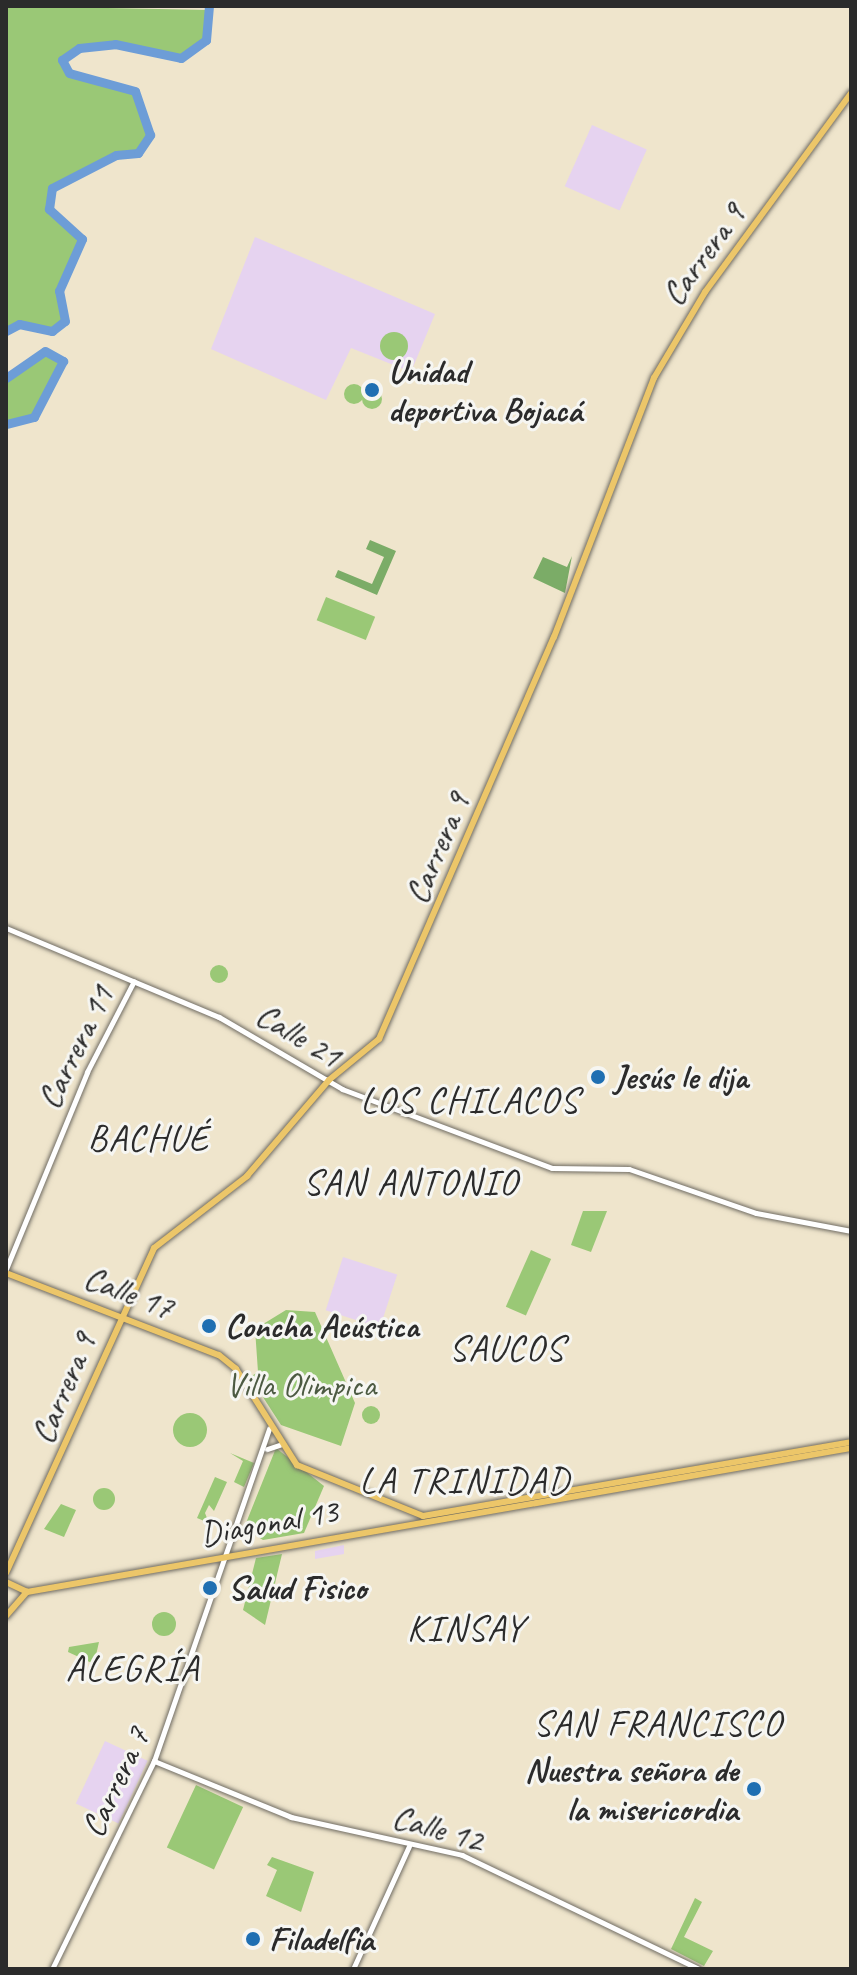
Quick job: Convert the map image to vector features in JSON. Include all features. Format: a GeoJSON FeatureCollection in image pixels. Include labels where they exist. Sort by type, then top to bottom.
{"type":"FeatureCollection","features":[{"type":"Feature","properties":{"kind":"main road","name":"Carrera 9"},"geometry":{"type":"LineString","coordinates":[[6,1573],[121,1316],[158,1243],[247,1176],[329,1080],[373,1047],[404,992],[668,349],[851,93]]}},
{"type":"Feature","properties":{"kind":"main road","name":"Calle 17"},"geometry":{"type":"LineString","coordinates":[[6,1271],[231,1364]]}},
{"type":"Feature","properties":{"kind":"main road","name":"Diagonal 13"},"geometry":{"type":"LineString","coordinates":[[231,1364],[279,1445],[307,1472],[433,1516],[851,1445]]}},
{"type":"Feature","properties":{"kind":"main road","name":"Diagonal 13"},"geometry":{"type":"LineString","coordinates":[[27,1592],[851,1445]]}},
{"type":"Feature","properties":{"kind":"main road"},"geometry":{"type":"LineString","coordinates":[[383,1530],[412,1521],[406,1509]]}},
{"type":"Feature","properties":{"kind":"main road"},"geometry":{"type":"LineString","coordinates":[[6,1582],[27,1592],[6,1616]]}},
{"type":"Feature","properties":{"kind":"street","name":"Calle 21"},"geometry":{"type":"LineString","coordinates":[[6,928],[236,1026],[329,1080],[552,1168],[629,1169],[756,1213],[851,1231]]}},
{"type":"Feature","properties":{"kind":"street","name":"Carrera 11"},"geometry":{"type":"LineString","coordinates":[[6,1271],[87,1072],[134,981]]}},
{"type":"Feature","properties":{"kind":"street","name":"Carrera 7"},"geometry":{"type":"LineString","coordinates":[[52,1969],[154,1761],[269,1428]]}},
{"type":"Feature","properties":{"kind":"street"},"geometry":{"type":"LineString","coordinates":[[234,1555],[228,1547],[262,1462],[269,1446],[279,1445]]}},
{"type":"Feature","properties":{"kind":"street","name":"Calle 12"},"geometry":{"type":"LineString","coordinates":[[154,1761],[283,1814],[409,1846],[462,1855],[699,1969]]}},
{"type":"Feature","properties":{"kind":"street"},"geometry":{"type":"LineString","coordinates":[[353,1969],[409,1846]]}},
{"type":"Feature","properties":{"kind":"shaded area"},"geometry":{"type":"Polygon","coordinates":[[[592,125],[647,149],[620,211],[565,186],[592,125]]]}},
{"type":"Feature","properties":{"kind":"shaded area"},"geometry":{"type":"Polygon","coordinates":[[[255,237],[435,314],[411,372],[351,348],[326,400],[211,349],[255,237]]]}},
{"type":"Feature","properties":{"kind":"shaded area"},"geometry":{"type":"Polygon","coordinates":[[[343,1257],[397,1275],[380,1328],[326,1310],[343,1257]]]}},
{"type":"Feature","properties":{"kind":"shaded area"},"geometry":{"type":"Polygon","coordinates":[[[344,1545],[344,1554],[315,1559],[315,1551],[344,1545]]]}},
{"type":"Feature","properties":{"kind":"shaded area"},"geometry":{"type":"Polygon","coordinates":[[[105,1741],[148,1761],[118,1823],[76,1804],[105,1741]]]}},
{"type":"Feature","properties":{"kind":"green space"},"geometry":{"type":"Polygon","coordinates":[[[6,6],[209,10],[206,40],[181,58],[115,44],[79,48],[62,60],[69,73],[135,91],[150,135],[138,153],[116,155],[49,193],[49,209],[82,239],[59,291],[65,321],[52,331],[19,324],[6,331],[6,6]]]}},
{"type":"Feature","properties":{"kind":"green space"},"geometry":{"type":"Polygon","coordinates":[[[394,332],[404,336],[408,346],[404,356],[394,360],[384,356],[380,346],[384,336],[394,332]]]}},
{"type":"Feature","properties":{"kind":"green space"},"geometry":{"type":"Polygon","coordinates":[[[45,351],[63,361],[50,394],[26,424],[6,424],[6,378],[45,351]]]}},
{"type":"Feature","properties":{"kind":"green space"},"geometry":{"type":"Polygon","coordinates":[[[354,384],[361,387],[364,394],[361,401],[354,404],[347,401],[344,394],[347,387],[354,384]]]}},
{"type":"Feature","properties":{"kind":"green space"},"geometry":{"type":"Polygon","coordinates":[[[372,389],[379,392],[382,399],[379,406],[372,409],[365,406],[362,399],[365,392],[372,389]]]}},
{"type":"Feature","properties":{"kind":"green space"},"geometry":{"type":"Polygon","coordinates":[[[370,540],[396,551],[377,595],[335,577],[338,570],[372,584],[384,557],[366,549],[370,540]]]}},
{"type":"Feature","properties":{"kind":"green space"},"geometry":{"type":"Polygon","coordinates":[[[572,556],[565,593],[533,578],[543,557],[567,567],[572,556]]]}},
{"type":"Feature","properties":{"kind":"green space"},"geometry":{"type":"Polygon","coordinates":[[[326,597],[375,617],[366,640],[317,620],[326,597]]]}},
{"type":"Feature","properties":{"kind":"green space"},"geometry":{"type":"Polygon","coordinates":[[[215,965],[223,965],[228,974],[226,981],[215,983],[210,978],[210,970],[215,965]]]}},
{"type":"Feature","properties":{"kind":"green space"},"geometry":{"type":"Polygon","coordinates":[[[583,1211],[607,1211],[591,1252],[571,1245],[583,1211]]]}},
{"type":"Feature","properties":{"kind":"green space"},"geometry":{"type":"Polygon","coordinates":[[[531,1250],[551,1259],[526,1316],[506,1307],[531,1250]]]}},
{"type":"Feature","properties":{"kind":"green space","name":"Villa Olimpica"},"geometry":{"type":"Polygon","coordinates":[[[286,1310],[315,1312],[355,1403],[341,1446],[281,1425],[250,1377],[258,1372],[255,1329],[286,1310]]]}},
{"type":"Feature","properties":{"kind":"green space"},"geometry":{"type":"Polygon","coordinates":[[[371,1406],[380,1415],[371,1424],[362,1415],[371,1406]]]}},
{"type":"Feature","properties":{"kind":"green space"},"geometry":{"type":"Polygon","coordinates":[[[190,1413],[202,1418],[207,1430],[202,1442],[190,1447],[178,1442],[173,1430],[178,1418],[190,1413]]]}},
{"type":"Feature","properties":{"kind":"green space"},"geometry":{"type":"Polygon","coordinates":[[[276,1448],[324,1486],[304,1533],[263,1540],[244,1528],[276,1448]]]}},
{"type":"Feature","properties":{"kind":"green space"},"geometry":{"type":"Polygon","coordinates":[[[230,1453],[254,1463],[244,1487],[234,1482],[243,1461],[230,1453]]]}},
{"type":"Feature","properties":{"kind":"green space"},"geometry":{"type":"Polygon","coordinates":[[[215,1477],[227,1482],[214,1511],[209,1505],[205,1513],[209,1523],[197,1518],[215,1477]]]}},
{"type":"Feature","properties":{"kind":"green space"},"geometry":{"type":"Polygon","coordinates":[[[104,1488],[112,1491],[115,1499],[112,1507],[104,1510],[96,1507],[93,1499],[96,1491],[104,1488]]]}},
{"type":"Feature","properties":{"kind":"green space"},"geometry":{"type":"Polygon","coordinates":[[[61,1504],[76,1510],[64,1537],[44,1529],[61,1504]]]}},
{"type":"Feature","properties":{"kind":"green space"},"geometry":{"type":"Polygon","coordinates":[[[282,1554],[265,1625],[243,1610],[256,1558],[282,1554]]]}},
{"type":"Feature","properties":{"kind":"green space"},"geometry":{"type":"Polygon","coordinates":[[[164,1612],[175,1619],[176,1624],[169,1635],[164,1636],[153,1629],[152,1624],[159,1613],[164,1612]]]}},
{"type":"Feature","properties":{"kind":"green space"},"geometry":{"type":"Polygon","coordinates":[[[99,1642],[94,1664],[68,1652],[69,1647],[99,1642]]]}},
{"type":"Feature","properties":{"kind":"green space"},"geometry":{"type":"Polygon","coordinates":[[[196,1785],[243,1807],[214,1870],[167,1848],[196,1785]]]}},
{"type":"Feature","properties":{"kind":"green space"},"geometry":{"type":"Polygon","coordinates":[[[272,1857],[314,1872],[301,1912],[266,1896],[277,1870],[267,1865],[272,1857]]]}},
{"type":"Feature","properties":{"kind":"green space"},"geometry":{"type":"Polygon","coordinates":[[[695,1898],[702,1902],[684,1937],[713,1951],[704,1966],[671,1949],[695,1898]]]}},
{"type":"Feature","properties":{"kind":"waterway"},"geometry":{"type":"LineString","coordinates":[[6,331],[19,324],[52,331],[65,321],[59,291],[82,239],[49,209],[52,188],[116,155],[138,153],[150,135],[135,91],[69,73],[62,60],[79,48],[115,44],[181,58],[206,40],[209,6]]}},
{"type":"Feature","properties":{"kind":"waterway"},"geometry":{"type":"LineString","coordinates":[[6,378],[45,351],[63,361],[34,417],[6,424]]}},
{"type":"Feature","properties":{"kind":"place","name":"Unidad deportiva Bojacá"},"geometry":{"type":"Point","coordinates":[372,390]}},
{"type":"Feature","properties":{"kind":"place","name":"Jesús le dija"},"geometry":{"type":"Point","coordinates":[598,1077]}},
{"type":"Feature","properties":{"kind":"place","name":"Concha Acústica"},"geometry":{"type":"Point","coordinates":[209,1326]}},
{"type":"Feature","properties":{"kind":"place","name":"Salud Fisico"},"geometry":{"type":"Point","coordinates":[210,1588]}},
{"type":"Feature","properties":{"kind":"place","name":"Nuestra señora de la misericordia"},"geometry":{"type":"Point","coordinates":[754,1789]}},
{"type":"Feature","properties":{"kind":"place","name":"Filadelfia"},"geometry":{"type":"Point","coordinates":[253,1939]}},
{"type":"Feature","properties":{"kind":"district","name":"LOS CHILACOS"},"geometry":{"type":"Point","coordinates":[470,1101]}},
{"type":"Feature","properties":{"kind":"district","name":"BACHUÉ"},"geometry":{"type":"Point","coordinates":[149,1139]}},
{"type":"Feature","properties":{"kind":"district","name":"SAN ANTONIO"},"geometry":{"type":"Point","coordinates":[411,1183]}},
{"type":"Feature","properties":{"kind":"district","name":"SAUCOS"},"geometry":{"type":"Point","coordinates":[507,1349]}},
{"type":"Feature","properties":{"kind":"district","name":"LA TRINIDAD"},"geometry":{"type":"Point","coordinates":[465,1481]}},
{"type":"Feature","properties":{"kind":"district","name":"KINSAY"},"geometry":{"type":"Point","coordinates":[466,1629]}},
{"type":"Feature","properties":{"kind":"district","name":"ALEGRÍA"},"geometry":{"type":"Point","coordinates":[133,1669]}},
{"type":"Feature","properties":{"kind":"district","name":"SAN FRANCISCO"},"geometry":{"type":"Point","coordinates":[658,1724]}}]}
